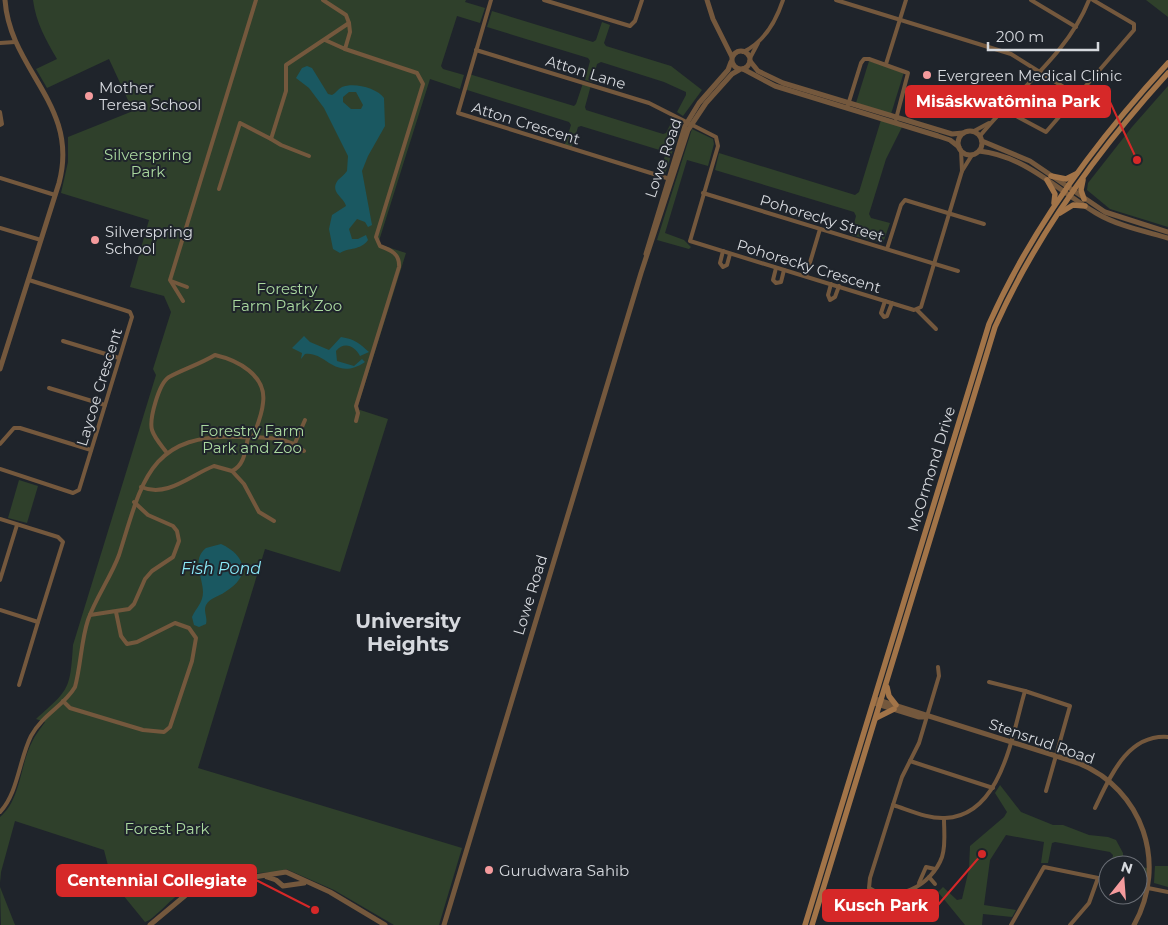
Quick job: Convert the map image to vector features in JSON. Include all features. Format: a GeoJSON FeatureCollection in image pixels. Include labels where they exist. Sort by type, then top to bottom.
{"type":"FeatureCollection","features":[{"type":"Feature","properties":{"kind":"main road","name":"McOrmond Drive"},"geometry":{"type":"LineString","coordinates":[[812,925],[876,718],[877,702],[886,685],[995,327],[1015,282],[1055,217],[1080,171],[1111,128],[1168,63]]}},
{"type":"Feature","properties":{"kind":"main road","name":"McOrmond Drive"},"geometry":{"type":"LineString","coordinates":[[805,925],[877,702],[989,324],[1009,279],[1052,210],[1084,178],[1115,133],[1168,73]]}},
{"type":"Feature","properties":{"kind":"main road"},"geometry":{"type":"LineString","coordinates":[[1052,210],[1055,194],[1049,178],[1066,179],[1080,171]]}},
{"type":"Feature","properties":{"kind":"main road"},"geometry":{"type":"LineString","coordinates":[[1084,178],[1081,190],[1084,199]]}},
{"type":"Feature","properties":{"kind":"main road"},"geometry":{"type":"LineString","coordinates":[[1055,217],[1069,206],[1085,206]]}},
{"type":"Feature","properties":{"kind":"main road"},"geometry":{"type":"LineString","coordinates":[[876,718],[895,707],[886,685]]}},
{"type":"Feature","properties":{"kind":"street"},"geometry":{"type":"LineString","coordinates":[[0,369],[63,167],[62,134],[53,108],[8,25],[5,0]]}},
{"type":"Feature","properties":{"kind":"street"},"geometry":{"type":"LineString","coordinates":[[183,301],[170,280],[256,0]]}},
{"type":"Feature","properties":{"kind":"street"},"geometry":{"type":"LineString","coordinates":[[323,0],[346,15],[350,32],[344,49]]}},
{"type":"Feature","properties":{"kind":"street","name":"Atton Crescent"},"geometry":{"type":"LineString","coordinates":[[491,0],[458,108],[460,115],[670,179]]}},
{"type":"Feature","properties":{"kind":"street"},"geometry":{"type":"LineString","coordinates":[[544,0],[630,26],[634,24],[642,0]]}},
{"type":"Feature","properties":{"kind":"street"},"geometry":{"type":"LineString","coordinates":[[565,6],[567,0]]}},
{"type":"Feature","properties":{"kind":"street"},"geometry":{"type":"LineString","coordinates":[[707,0],[712,19],[732,59],[734,67],[775,86],[848,105]]}},
{"type":"Feature","properties":{"kind":"street"},"geometry":{"type":"LineString","coordinates":[[750,60],[759,41],[773,25],[783,0]]}},
{"type":"Feature","properties":{"kind":"street"},"geometry":{"type":"LineString","coordinates":[[836,0],[1003,51],[1039,70],[1078,96]]}},
{"type":"Feature","properties":{"kind":"street"},"geometry":{"type":"LineString","coordinates":[[886,64],[906,0]]}},
{"type":"Feature","properties":{"kind":"street"},"geometry":{"type":"LineString","coordinates":[[1031,0],[1076,27]]}},
{"type":"Feature","properties":{"kind":"street"},"geometry":{"type":"LineString","coordinates":[[979,151],[981,138],[991,122],[1076,27],[1089,0]]}},
{"type":"Feature","properties":{"kind":"street"},"geometry":{"type":"LineString","coordinates":[[1003,109],[1046,132],[1078,96],[1134,28],[1134,24],[1094,0]]}},
{"type":"Feature","properties":{"kind":"street"},"geometry":{"type":"LineString","coordinates":[[272,139],[286,92],[286,65],[349,23]]}},
{"type":"Feature","properties":{"kind":"street"},"geometry":{"type":"LineString","coordinates":[[325,40],[344,49],[417,73],[423,84],[376,237],[380,246],[395,253],[399,261],[399,267],[356,406],[358,412],[356,421]]}},
{"type":"Feature","properties":{"kind":"street"},"geometry":{"type":"LineString","coordinates":[[723,40],[734,50],[741,51],[750,60],[753,68],[774,80],[896,120],[950,140],[972,154]]}},
{"type":"Feature","properties":{"kind":"street"},"geometry":{"type":"LineString","coordinates":[[741,51],[759,41]]}},
{"type":"Feature","properties":{"kind":"street"},"geometry":{"type":"LineString","coordinates":[[0,43],[16,42]]}},
{"type":"Feature","properties":{"kind":"street","name":"Atton Lane"},"geometry":{"type":"LineString","coordinates":[[476,50],[649,103],[689,122]]}},
{"type":"Feature","properties":{"kind":"street","name":"Lowe Road"},"geometry":{"type":"LineString","coordinates":[[444,925],[641,273],[689,122],[699,103],[728,70],[732,59],[741,51]]}},
{"type":"Feature","properties":{"kind":"street"},"geometry":{"type":"LineString","coordinates":[[848,105],[862,61],[869,59],[886,64],[905,70],[909,75],[896,120]]}},
{"type":"Feature","properties":{"kind":"street","name":"Lowe Road"},"geometry":{"type":"LineString","coordinates":[[689,122],[706,102],[750,60]]}},
{"type":"Feature","properties":{"kind":"street"},"geometry":{"type":"LineString","coordinates":[[0,112],[2,124],[0,125]]}},
{"type":"Feature","properties":{"kind":"street"},"geometry":{"type":"LineString","coordinates":[[896,120],[952,134],[974,131],[991,122]]}},
{"type":"Feature","properties":{"kind":"street","name":"Pohorecky Crescent"},"geometry":{"type":"LineString","coordinates":[[689,122],[718,140],[690,241],[917,310]]}},
{"type":"Feature","properties":{"kind":"street"},"geometry":{"type":"LineString","coordinates":[[219,189],[240,123],[281,145],[309,156]]}},
{"type":"Feature","properties":{"kind":"street"},"geometry":{"type":"LineString","coordinates":[[974,131],[981,138],[1025,158],[1085,206],[1110,220],[1168,238]]}},
{"type":"Feature","properties":{"kind":"street"},"geometry":{"type":"LineString","coordinates":[[962,171],[959,139],[963,133]]}},
{"type":"Feature","properties":{"kind":"street"},"geometry":{"type":"LineString","coordinates":[[936,329],[917,310],[921,307],[962,171],[972,154],[979,151],[1012,159],[1049,178]]}},
{"type":"Feature","properties":{"kind":"street"},"geometry":{"type":"LineString","coordinates":[[0,178],[55,195]]}},
{"type":"Feature","properties":{"kind":"street"},"geometry":{"type":"LineString","coordinates":[[1069,192],[1112,215],[1168,232]]}},
{"type":"Feature","properties":{"kind":"street","name":"Pohorecky Street"},"geometry":{"type":"LineString","coordinates":[[704,193],[958,271]]}},
{"type":"Feature","properties":{"kind":"street"},"geometry":{"type":"LineString","coordinates":[[887,249],[903,201],[984,224]]}},
{"type":"Feature","properties":{"kind":"street"},"geometry":{"type":"LineString","coordinates":[[0,228],[41,240]]}},
{"type":"Feature","properties":{"kind":"street"},"geometry":{"type":"LineString","coordinates":[[806,276],[820,230]]}},
{"type":"Feature","properties":{"kind":"street"},"geometry":{"type":"LineString","coordinates":[[723,252],[720,263],[722,267],[727,265],[730,254]]}},
{"type":"Feature","properties":{"kind":"street"},"geometry":{"type":"LineString","coordinates":[[776,268],[773,280],[776,283],[781,282],[784,270]]}},
{"type":"Feature","properties":{"kind":"street","name":"Laycoe Crescent"},"geometry":{"type":"LineString","coordinates":[[0,469],[73,493],[80,487],[132,317],[130,312],[29,280]]}},
{"type":"Feature","properties":{"kind":"street"},"geometry":{"type":"LineString","coordinates":[[170,280],[187,287]]}},
{"type":"Feature","properties":{"kind":"street"},"geometry":{"type":"LineString","coordinates":[[831,284],[828,297],[830,300],[834,299],[839,286]]}},
{"type":"Feature","properties":{"kind":"street"},"geometry":{"type":"LineString","coordinates":[[885,300],[881,313],[884,317],[888,316],[892,303]]}},
{"type":"Feature","properties":{"kind":"street"},"geometry":{"type":"LineString","coordinates":[[63,341],[119,358]]}},
{"type":"Feature","properties":{"kind":"street"},"geometry":{"type":"LineString","coordinates":[[167,453],[156,438],[151,426],[152,414],[162,385],[170,376],[215,355],[240,363],[260,386],[264,402],[253,437]]}},
{"type":"Feature","properties":{"kind":"street"},"geometry":{"type":"LineString","coordinates":[[50,388],[105,405]]}},
{"type":"Feature","properties":{"kind":"street"},"geometry":{"type":"LineString","coordinates":[[295,443],[305,420]]}},
{"type":"Feature","properties":{"kind":"street"},"geometry":{"type":"LineString","coordinates":[[0,444],[14,428],[20,428],[91,450]]}},
{"type":"Feature","properties":{"kind":"street"},"geometry":{"type":"LineString","coordinates":[[0,812],[11,793],[31,736],[45,716],[69,696],[75,687],[90,615],[114,566],[134,502],[141,487],[167,453],[177,446],[197,440],[253,437],[295,443],[304,451]]}},
{"type":"Feature","properties":{"kind":"street"},"geometry":{"type":"LineString","coordinates":[[232,471],[238,468],[242,462],[248,438]]}},
{"type":"Feature","properties":{"kind":"street"},"geometry":{"type":"LineString","coordinates":[[141,487],[151,490],[168,488],[214,466],[232,471],[244,484],[259,512],[274,521]]}},
{"type":"Feature","properties":{"kind":"street"},"geometry":{"type":"LineString","coordinates":[[90,615],[129,609],[149,574],[173,557],[179,546],[179,536],[174,526],[148,515],[134,502]]}},
{"type":"Feature","properties":{"kind":"street"},"geometry":{"type":"LineString","coordinates":[[0,519],[58,537],[63,542],[19,685]]}},
{"type":"Feature","properties":{"kind":"street"},"geometry":{"type":"LineString","coordinates":[[0,580],[17,525]]}},
{"type":"Feature","properties":{"kind":"street"},"geometry":{"type":"LineString","coordinates":[[0,610],[38,622]]}},
{"type":"Feature","properties":{"kind":"street"},"geometry":{"type":"LineString","coordinates":[[62,701],[70,708],[143,730],[164,732],[170,727],[192,661],[196,638],[188,628],[175,623],[136,642],[127,644],[121,636],[116,612]]}},
{"type":"Feature","properties":{"kind":"street"},"geometry":{"type":"LineString","coordinates":[[938,667],[939,676],[919,743],[902,777],[869,888],[876,892],[894,894],[918,885],[929,876],[936,869],[944,847],[944,819]]}},
{"type":"Feature","properties":{"kind":"street"},"geometry":{"type":"LineString","coordinates":[[989,682],[1025,691],[1070,706],[1046,791]]}},
{"type":"Feature","properties":{"kind":"street"},"geometry":{"type":"LineString","coordinates":[[893,805],[944,819],[964,815],[975,808],[998,780],[1025,691]]}},
{"type":"Feature","properties":{"kind":"street","name":"Stensrud Road"},"geometry":{"type":"LineString","coordinates":[[877,702],[919,717],[927,717],[1084,765],[1108,780],[1132,804],[1144,828],[1151,862],[1149,888],[1144,908],[1134,925]]}},
{"type":"Feature","properties":{"kind":"street"},"geometry":{"type":"LineString","coordinates":[[1095,808],[1108,780],[1135,745],[1148,739],[1168,737]]}},
{"type":"Feature","properties":{"kind":"street"},"geometry":{"type":"LineString","coordinates":[[910,761],[992,788]]}},
{"type":"Feature","properties":{"kind":"street"},"geometry":{"type":"LineString","coordinates":[[918,885],[926,867],[936,869]]}},
{"type":"Feature","properties":{"kind":"street"},"geometry":{"type":"LineString","coordinates":[[1011,925],[1042,868],[1098,878],[1090,903],[1070,925]]}},
{"type":"Feature","properties":{"kind":"street"},"geometry":{"type":"LineString","coordinates":[[144,925],[156,922],[171,905],[187,894],[210,884],[249,876],[264,876],[288,872],[292,876],[330,892],[385,925]]}},
{"type":"Feature","properties":{"kind":"street"},"geometry":{"type":"LineString","coordinates":[[279,883],[280,874]]}},
{"type":"Feature","properties":{"kind":"street"},"geometry":{"type":"LineString","coordinates":[[264,876],[286,886],[291,883],[306,882]]}},
{"type":"Feature","properties":{"kind":"street"},"geometry":{"type":"LineString","coordinates":[[291,883],[292,876]]}},
{"type":"Feature","properties":{"kind":"street"},"geometry":{"type":"LineString","coordinates":[[929,876],[935,884]]}},
{"type":"Feature","properties":{"kind":"street"},"geometry":{"type":"LineString","coordinates":[[1149,888],[1168,892]]}},
{"type":"Feature","properties":{"kind":"green space","name":"Forestry Farm Park and Zoo"},"geometry":{"type":"Polygon","coordinates":[[[33,0],[466,0],[465,2],[485,8],[480,23],[457,16],[441,66],[443,69],[464,75],[460,89],[430,79],[378,244],[406,253],[357,409],[388,419],[340,572],[265,549],[198,768],[462,848],[439,925],[394,925],[334,890],[286,869],[280,872],[253,873],[228,877],[202,884],[178,895],[145,922],[123,895],[114,889],[104,850],[15,821],[1,872],[0,883],[0,817],[12,801],[28,751],[45,722],[36,719],[62,694],[69,680],[73,645],[156,375],[153,369],[171,312],[164,296],[130,287],[149,220],[61,193],[68,162],[68,137],[133,111],[109,59],[47,88],[36,69],[57,59],[39,24],[33,0]]]}},
{"type":"Feature","properties":{"kind":"green space"},"geometry":{"type":"Polygon","coordinates":[[[1146,0],[1168,0],[1168,17],[1146,0]]]}},
{"type":"Feature","properties":{"kind":"green space"},"geometry":{"type":"Polygon","coordinates":[[[492,11],[593,42],[596,40],[602,22],[610,25],[604,43],[606,46],[671,66],[702,90],[683,116],[677,112],[686,92],[664,82],[601,62],[597,64],[592,82],[585,80],[590,61],[588,58],[487,27],[492,11]]]}},
{"type":"Feature","properties":{"kind":"green space"},"geometry":{"type":"Polygon","coordinates":[[[869,61],[904,72],[891,114],[856,103],[869,61]]]}},
{"type":"Feature","properties":{"kind":"green space"},"geometry":{"type":"Polygon","coordinates":[[[469,74],[574,106],[583,83],[591,85],[585,107],[586,110],[663,134],[666,133],[673,119],[679,121],[681,126],[665,174],[660,172],[666,152],[581,126],[578,127],[571,149],[564,147],[571,125],[569,122],[464,89],[469,74]]]}},
{"type":"Feature","properties":{"kind":"green space"},"geometry":{"type":"Polygon","coordinates":[[[1168,86],[1168,227],[1110,209],[1087,190],[1088,183],[1132,127],[1168,86]]]}},
{"type":"Feature","properties":{"kind":"green space"},"geometry":{"type":"Polygon","coordinates":[[[881,120],[902,127],[886,159],[869,214],[871,218],[890,223],[883,243],[851,235],[856,216],[854,212],[715,170],[719,153],[855,195],[859,192],[881,120]]]}},
{"type":"Feature","properties":{"kind":"green space"},"geometry":{"type":"Polygon","coordinates":[[[692,129],[713,139],[714,144],[708,166],[687,160],[665,233],[684,240],[691,247],[689,249],[657,240],[692,129]]]}},
{"type":"Feature","properties":{"kind":"green space"},"geometry":{"type":"Polygon","coordinates":[[[19,480],[38,486],[27,523],[8,518],[19,480]]]}},
{"type":"Feature","properties":{"kind":"green space"},"geometry":{"type":"Polygon","coordinates":[[[1000,785],[1021,812],[1053,825],[1063,825],[1089,835],[1116,840],[1123,855],[1113,855],[1110,852],[1055,842],[1052,843],[1048,863],[1041,863],[1044,842],[1006,835],[990,860],[984,905],[1016,910],[1012,917],[983,914],[982,925],[965,925],[938,892],[943,887],[957,900],[962,899],[969,869],[970,846],[1004,817],[1007,812],[995,793],[1000,785]]]}},
{"type":"Feature","properties":{"kind":"green space"},"geometry":{"type":"Polygon","coordinates":[[[1155,866],[1168,866],[1168,887],[1154,883],[1155,866]]]}},
{"type":"Feature","properties":{"kind":"green space"},"geometry":{"type":"Polygon","coordinates":[[[0,887],[15,925],[1,925],[0,887]]]}},
{"type":"Feature","properties":{"kind":"water"},"geometry":{"type":"Polygon","coordinates":[[[307,66],[312,68],[328,94],[332,95],[342,87],[353,85],[376,91],[384,98],[385,126],[362,171],[372,225],[368,227],[365,222],[357,219],[349,229],[352,239],[358,239],[366,235],[368,240],[362,246],[340,253],[333,249],[329,229],[332,215],[346,206],[335,188],[338,180],[347,171],[348,156],[324,108],[309,88],[296,78],[302,68],[307,66]],[[349,92],[343,97],[343,102],[351,109],[361,109],[363,105],[356,92],[349,92]]]}},
{"type":"Feature","properties":{"kind":"water"},"geometry":{"type":"Polygon","coordinates":[[[304,336],[310,342],[329,350],[341,337],[346,338],[357,342],[369,352],[360,356],[352,347],[342,346],[339,348],[336,351],[337,361],[354,366],[362,359],[365,362],[346,369],[312,354],[305,354],[301,359],[302,353],[292,348],[304,336]]]}},
{"type":"Feature","properties":{"kind":"water","name":"Fish Pond"},"geometry":{"type":"Polygon","coordinates":[[[221,544],[236,554],[241,561],[242,573],[239,580],[233,586],[208,602],[205,607],[206,624],[199,627],[194,625],[192,617],[203,596],[198,563],[199,558],[206,548],[221,544]]]}},
{"type":"Feature","properties":{"kind":"place","name":"Evergreen Medical Clinic"},"geometry":{"type":"Point","coordinates":[927,75]}},
{"type":"Feature","properties":{"kind":"place","name":"Mother Teresa School"},"geometry":{"type":"Point","coordinates":[89,96]}},
{"type":"Feature","properties":{"kind":"place","name":"Misâskwatômina Park"},"geometry":{"type":"Point","coordinates":[1137,160]}},
{"type":"Feature","properties":{"kind":"place","name":"Silverspring School"},"geometry":{"type":"Point","coordinates":[95,240]}},
{"type":"Feature","properties":{"kind":"place","name":"Kusch Park"},"geometry":{"type":"Point","coordinates":[982,854]}},
{"type":"Feature","properties":{"kind":"place","name":"Gurudwara Sahib"},"geometry":{"type":"Point","coordinates":[489,870]}},
{"type":"Feature","properties":{"kind":"place","name":"Centennial Collegiate"},"geometry":{"type":"Point","coordinates":[315,910]}},
{"type":"Feature","properties":{"kind":"district","name":"University Heights"},"geometry":{"type":"Point","coordinates":[408,632]}},
{"type":"Feature","properties":{"kind":"park label","name":"Silverspring Park"},"geometry":{"type":"Point","coordinates":[148,162]}},
{"type":"Feature","properties":{"kind":"park label","name":"Forestry Farm Park Zoo"},"geometry":{"type":"Point","coordinates":[287,296]}},
{"type":"Feature","properties":{"kind":"park label","name":"Forest Park"},"geometry":{"type":"Point","coordinates":[167,828]}}]}
